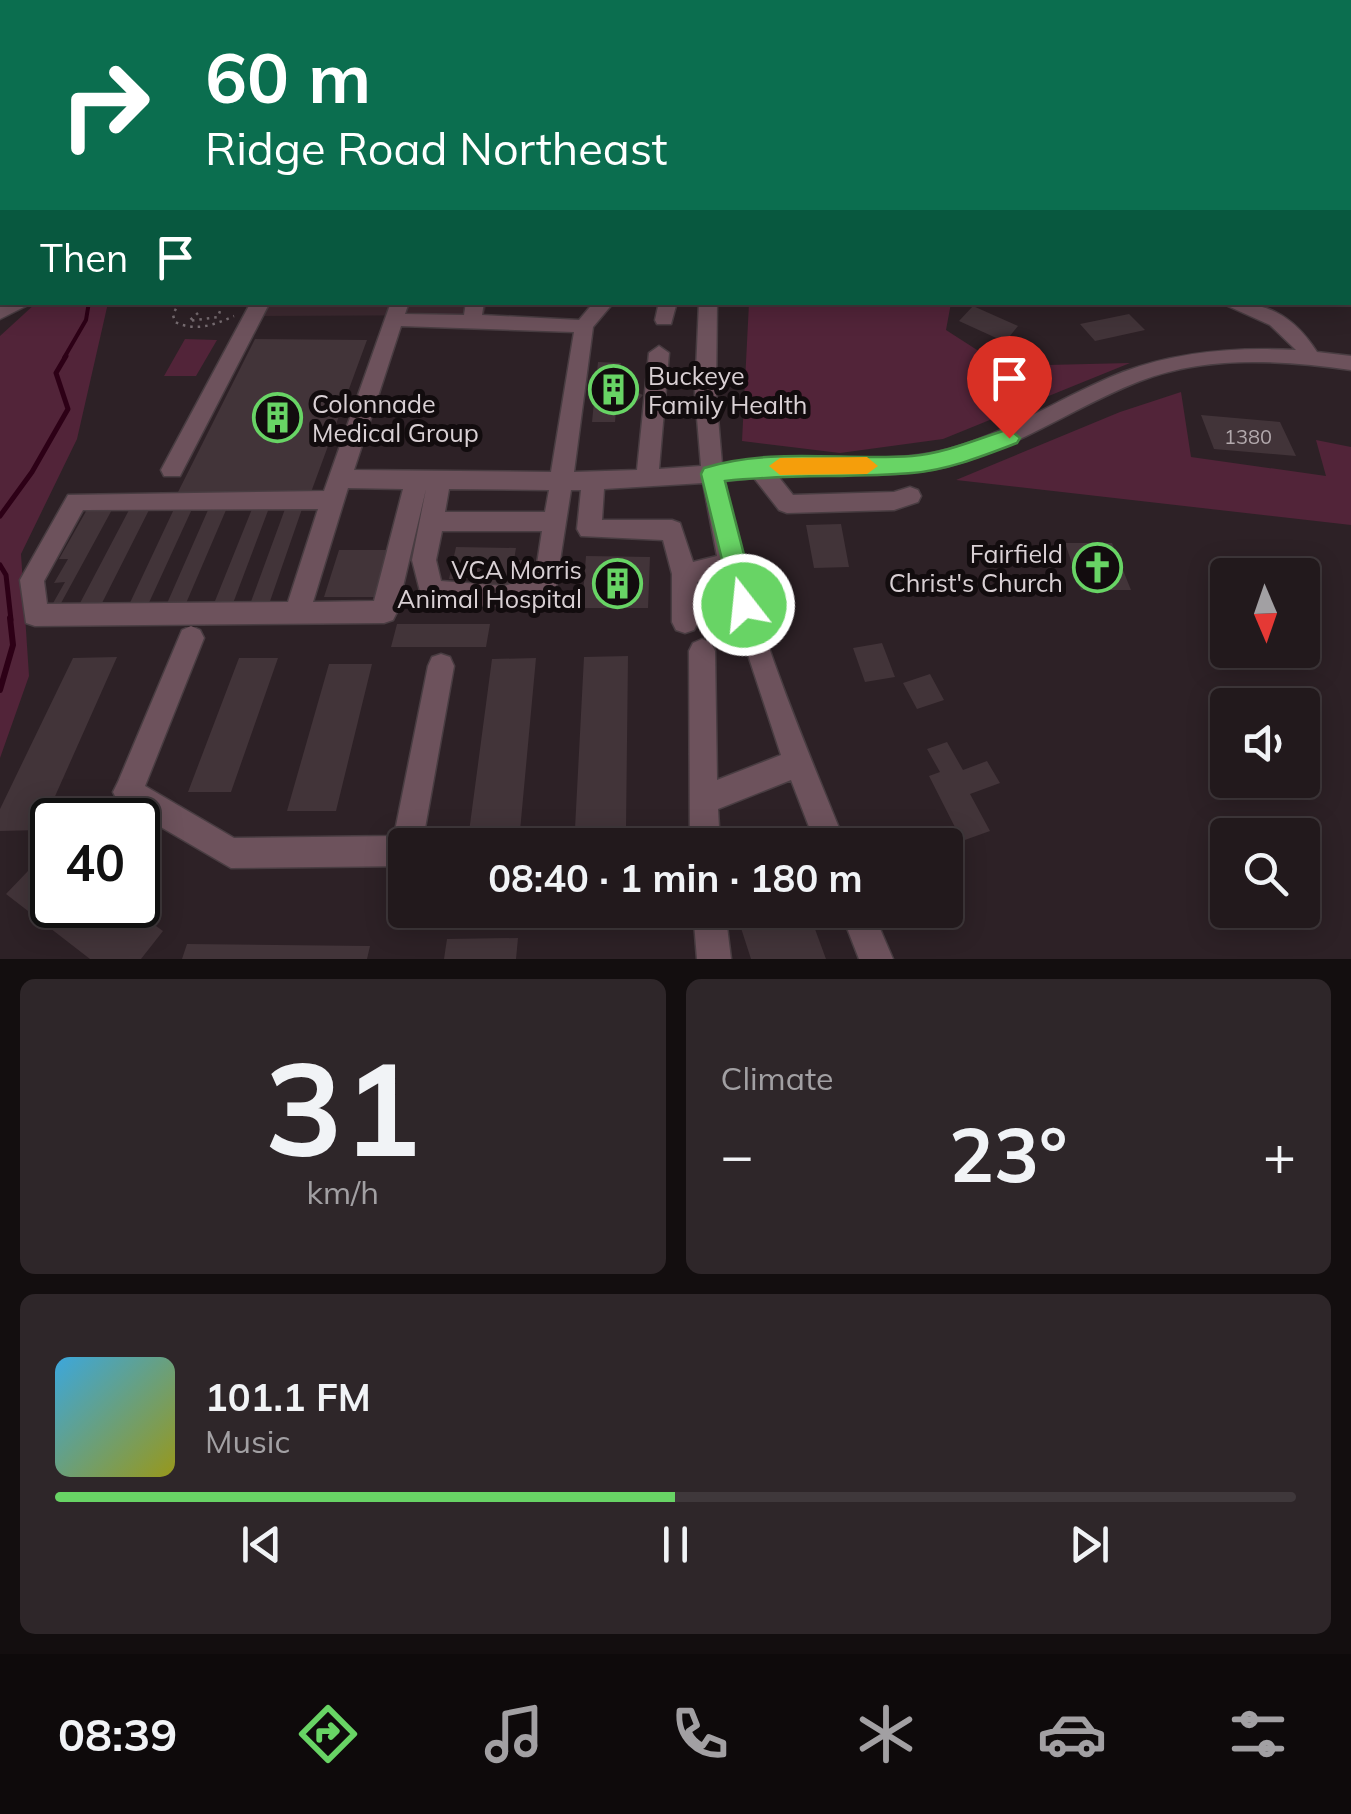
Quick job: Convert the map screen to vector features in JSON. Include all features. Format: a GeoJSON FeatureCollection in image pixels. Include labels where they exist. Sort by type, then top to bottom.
{"type":"FeatureCollection","features":[{"type":"Feature","properties":{"kind":"street"},"geometry":{"type":"LineString","coordinates":[[429,480],[433,522],[424,560],[431,591],[504,597],[546,585],[584,326],[602,305]]}},
{"type":"Feature","properties":{"kind":"street"},"geometry":{"type":"LineString","coordinates":[[708,305],[706,407],[712,474],[732,563],[823,828]]}},
{"type":"Feature","properties":{"kind":"street"},"geometry":{"type":"LineString","coordinates":[[1240,305],[1259,310],[1287,326],[1311,358]]}},
{"type":"Feature","properties":{"kind":"street"},"geometry":{"type":"LineString","coordinates":[[172,470],[251,307]]}},
{"type":"Feature","properties":{"kind":"street"},"geometry":{"type":"LineString","coordinates":[[297,613],[397,311],[473,312],[584,326]]}},
{"type":"Feature","properties":{"kind":"street"},"geometry":{"type":"LineString","coordinates":[[647,476],[656,419],[659,354]]}},
{"type":"Feature","properties":{"kind":"street"},"geometry":{"type":"LineString","coordinates":[[429,480],[384,612],[35,614],[32,580],[76,501],[337,490],[429,480],[892,466],[943,459],[1009,438],[1136,375],[1219,358],[1311,358],[1351,363]]}},
{"type":"Feature","properties":{"kind":"street"},"geometry":{"type":"LineString","coordinates":[[758,468],[787,504],[894,501],[910,496]]}},
{"type":"Feature","properties":{"kind":"street"},"geometry":{"type":"LineString","coordinates":[[594,478],[588,529],[672,530],[684,574],[684,622]]}},
{"type":"Feature","properties":{"kind":"street"},"geometry":{"type":"LineString","coordinates":[[433,522],[557,522]]}},
{"type":"Feature","properties":{"kind":"street"},"geometry":{"type":"LineString","coordinates":[[684,574],[732,563]]}},
{"type":"Feature","properties":{"kind":"street"},"geometry":{"type":"LineString","coordinates":[[191,638],[128,792],[231,854],[388,849]]}},
{"type":"Feature","properties":{"kind":"street"},"geometry":{"type":"LineString","coordinates":[[702,651],[705,828]]}},
{"type":"Feature","properties":{"kind":"street"},"geometry":{"type":"LineString","coordinates":[[410,828],[441,666]]}},
{"type":"Feature","properties":{"kind":"street"},"geometry":{"type":"LineString","coordinates":[[704,800],[798,763]]}},
{"type":"Feature","properties":{"kind":"street"},"geometry":{"type":"LineString","coordinates":[[711,928],[714,959]]}},
{"type":"Feature","properties":{"kind":"street"},"geometry":{"type":"LineString","coordinates":[[863,928],[876,959]]}},
{"type":"Feature","properties":{"kind":"path"},"geometry":{"type":"LineString","coordinates":[[178,305],[175,322],[187,328],[209,326],[251,307]]}},
{"type":"Feature","properties":{"kind":"path"},"geometry":{"type":"LineString","coordinates":[[198,314],[189,322],[218,317],[222,305]]}},
{"type":"Feature","properties":{"kind":"shaded area"},"geometry":{"type":"Polygon","coordinates":[[[34,305],[108,305],[77,439],[21,554],[29,676],[0,758],[0,336],[34,305]]]}},
{"type":"Feature","properties":{"kind":"shaded area"},"geometry":{"type":"Polygon","coordinates":[[[265,305],[486,305],[484,315],[259,316],[265,305]]]}},
{"type":"Feature","properties":{"kind":"shaded area"},"geometry":{"type":"Polygon","coordinates":[[[749,305],[951,305],[946,330],[1002,366],[1130,363],[943,439],[840,453],[742,441],[749,305]]]}},
{"type":"Feature","properties":{"kind":"shaded area"},"geometry":{"type":"Polygon","coordinates":[[[185,339],[217,340],[196,376],[164,376],[185,339]]]}},
{"type":"Feature","properties":{"kind":"shaded area"},"geometry":{"type":"Polygon","coordinates":[[[1181,392],[1191,457],[1326,476],[1316,440],[1351,447],[1351,525],[956,480],[1120,412],[1181,392]]]}},
{"type":"Feature","properties":{"kind":"building"},"geometry":{"type":"Polygon","coordinates":[[[973,306],[1018,326],[1005,342],[959,321],[973,306]]]}},
{"type":"Feature","properties":{"kind":"building"},"geometry":{"type":"Polygon","coordinates":[[[1129,314],[1145,330],[1095,341],[1080,324],[1129,314]]]}},
{"type":"Feature","properties":{"kind":"building","name":"Colonnade Medical Group"},"geometry":{"type":"Polygon","coordinates":[[[255,339],[367,340],[310,495],[177,494],[255,339]]]}},
{"type":"Feature","properties":{"kind":"building","name":"Buckeye Family Health"},"geometry":{"type":"Polygon","coordinates":[[[598,362],[621,363],[619,384],[643,395],[632,407],[617,400],[615,422],[592,422],[598,362]]]}},
{"type":"Feature","properties":{"kind":"building"},"geometry":{"type":"Polygon","coordinates":[[[1201,415],[1280,422],[1296,456],[1214,449],[1201,415]]]}},
{"type":"Feature","properties":{"kind":"building"},"geometry":{"type":"Polygon","coordinates":[[[89,506],[114,506],[60,605],[52,605],[65,582],[54,583],[68,559],[59,559],[89,506]]]}},
{"type":"Feature","properties":{"kind":"building"},"geometry":{"type":"Polygon","coordinates":[[[269,508],[232,606],[213,606],[252,509],[269,508]]]}},
{"type":"Feature","properties":{"kind":"building"},"geometry":{"type":"Polygon","coordinates":[[[174,509],[192,509],[147,607],[128,607],[174,509]]]}},
{"type":"Feature","properties":{"kind":"building"},"geometry":{"type":"Polygon","coordinates":[[[285,509],[302,509],[268,607],[249,607],[285,509]]]}},
{"type":"Feature","properties":{"kind":"building"},"geometry":{"type":"Polygon","coordinates":[[[129,510],[149,510],[101,605],[79,605],[129,510]]]}},
{"type":"Feature","properties":{"kind":"building"},"geometry":{"type":"Polygon","coordinates":[[[208,510],[226,510],[184,608],[165,608],[208,510]]]}},
{"type":"Feature","properties":{"kind":"building"},"geometry":{"type":"Polygon","coordinates":[[[841,524],[849,567],[814,568],[806,525],[841,524]]]}},
{"type":"Feature","properties":{"kind":"building","name":"Fairfield Christ's Church"},"geometry":{"type":"Polygon","coordinates":[[[1065,543],[1112,543],[1131,590],[1081,590],[1065,543]]]}},
{"type":"Feature","properties":{"kind":"building"},"geometry":{"type":"Polygon","coordinates":[[[456,547],[516,548],[514,560],[526,560],[525,571],[512,571],[508,595],[484,594],[487,579],[449,579],[456,547]]]}},
{"type":"Feature","properties":{"kind":"building"},"geometry":{"type":"Polygon","coordinates":[[[339,550],[387,550],[375,597],[324,597],[339,550]]]}},
{"type":"Feature","properties":{"kind":"building","name":"VCA Morris Animal Hospital"},"geometry":{"type":"Polygon","coordinates":[[[586,556],[650,557],[648,608],[582,608],[586,556]]]}},
{"type":"Feature","properties":{"kind":"building"},"geometry":{"type":"Polygon","coordinates":[[[397,624],[490,624],[486,647],[391,647],[397,624]]]}},
{"type":"Feature","properties":{"kind":"building"},"geometry":{"type":"Polygon","coordinates":[[[882,643],[895,677],[865,682],[853,648],[882,643]]]}},
{"type":"Feature","properties":{"kind":"building"},"geometry":{"type":"Polygon","coordinates":[[[628,656],[626,828],[575,828],[584,657],[628,656]]]}},
{"type":"Feature","properties":{"kind":"building"},"geometry":{"type":"Polygon","coordinates":[[[117,657],[54,798],[30,798],[30,830],[0,831],[0,809],[73,658],[117,657]]]}},
{"type":"Feature","properties":{"kind":"building"},"geometry":{"type":"Polygon","coordinates":[[[239,658],[278,658],[231,792],[188,792],[239,658]]]}},
{"type":"Feature","properties":{"kind":"building"},"geometry":{"type":"Polygon","coordinates":[[[536,658],[520,828],[470,828],[492,659],[536,658]]]}},
{"type":"Feature","properties":{"kind":"building"},"geometry":{"type":"Polygon","coordinates":[[[329,664],[372,664],[336,811],[287,811],[329,664]]]}},
{"type":"Feature","properties":{"kind":"building"},"geometry":{"type":"Polygon","coordinates":[[[930,674],[944,700],[917,709],[903,683],[930,674]]]}},
{"type":"Feature","properties":{"kind":"building"},"geometry":{"type":"Polygon","coordinates":[[[947,742],[963,770],[987,761],[1000,783],[970,794],[990,831],[963,841],[963,828],[955,828],[929,776],[940,772],[927,749],[947,742]]]}},
{"type":"Feature","properties":{"kind":"building"},"geometry":{"type":"Polygon","coordinates":[[[30,869],[30,913],[6,894],[30,869]]]}},
{"type":"Feature","properties":{"kind":"building"},"geometry":{"type":"Polygon","coordinates":[[[50,928],[163,931],[141,959],[90,959],[50,928]]]}},
{"type":"Feature","properties":{"kind":"building"},"geometry":{"type":"Polygon","coordinates":[[[741,928],[815,928],[826,959],[751,959],[741,928]]]}},
{"type":"Feature","properties":{"kind":"building"},"geometry":{"type":"Polygon","coordinates":[[[518,938],[516,959],[444,959],[447,939],[518,938]]]}},
{"type":"Feature","properties":{"kind":"building"},"geometry":{"type":"Polygon","coordinates":[[[187,944],[370,946],[367,959],[182,959],[187,944]]]}},
{"type":"Feature","properties":{"kind":"waterway"},"geometry":{"type":"LineString","coordinates":[[64,358],[86,320],[88,305]]}},
{"type":"Feature","properties":{"kind":"waterway"},"geometry":{"type":"LineString","coordinates":[[0,516],[32,472],[68,409],[56,373],[66,356]]}},
{"type":"Feature","properties":{"kind":"waterway"},"geometry":{"type":"LineString","coordinates":[[0,565],[6,575],[11,620]]}},
{"type":"Feature","properties":{"kind":"waterway"},"geometry":{"type":"LineString","coordinates":[[0,690],[13,645],[10,618]]}},
{"type":"Feature","properties":{"kind":"slow traffic"},"geometry":{"type":"LineString","coordinates":[[780,466],[867,466]]}},
{"type":"Feature","properties":{"kind":"place","name":"Buckeye Family Health"},"geometry":{"type":"Point","coordinates":[613,389]}},
{"type":"Feature","properties":{"kind":"place","name":"Colonnade Medical Group"},"geometry":{"type":"Point","coordinates":[277,417]}},
{"type":"Feature","properties":{"kind":"place","name":"Fairfield Christ's Church"},"geometry":{"type":"Point","coordinates":[1098,567]}},
{"type":"Feature","properties":{"kind":"place","name":"VCA Morris Animal Hospital"},"geometry":{"type":"Point","coordinates":[617,583]}},
{"type":"Feature","properties":{"kind":"route"},"geometry":{"type":"LineString","coordinates":[[744,605],[712,474],[786,466],[914,464],[966,453],[1009,438]]}}]}
